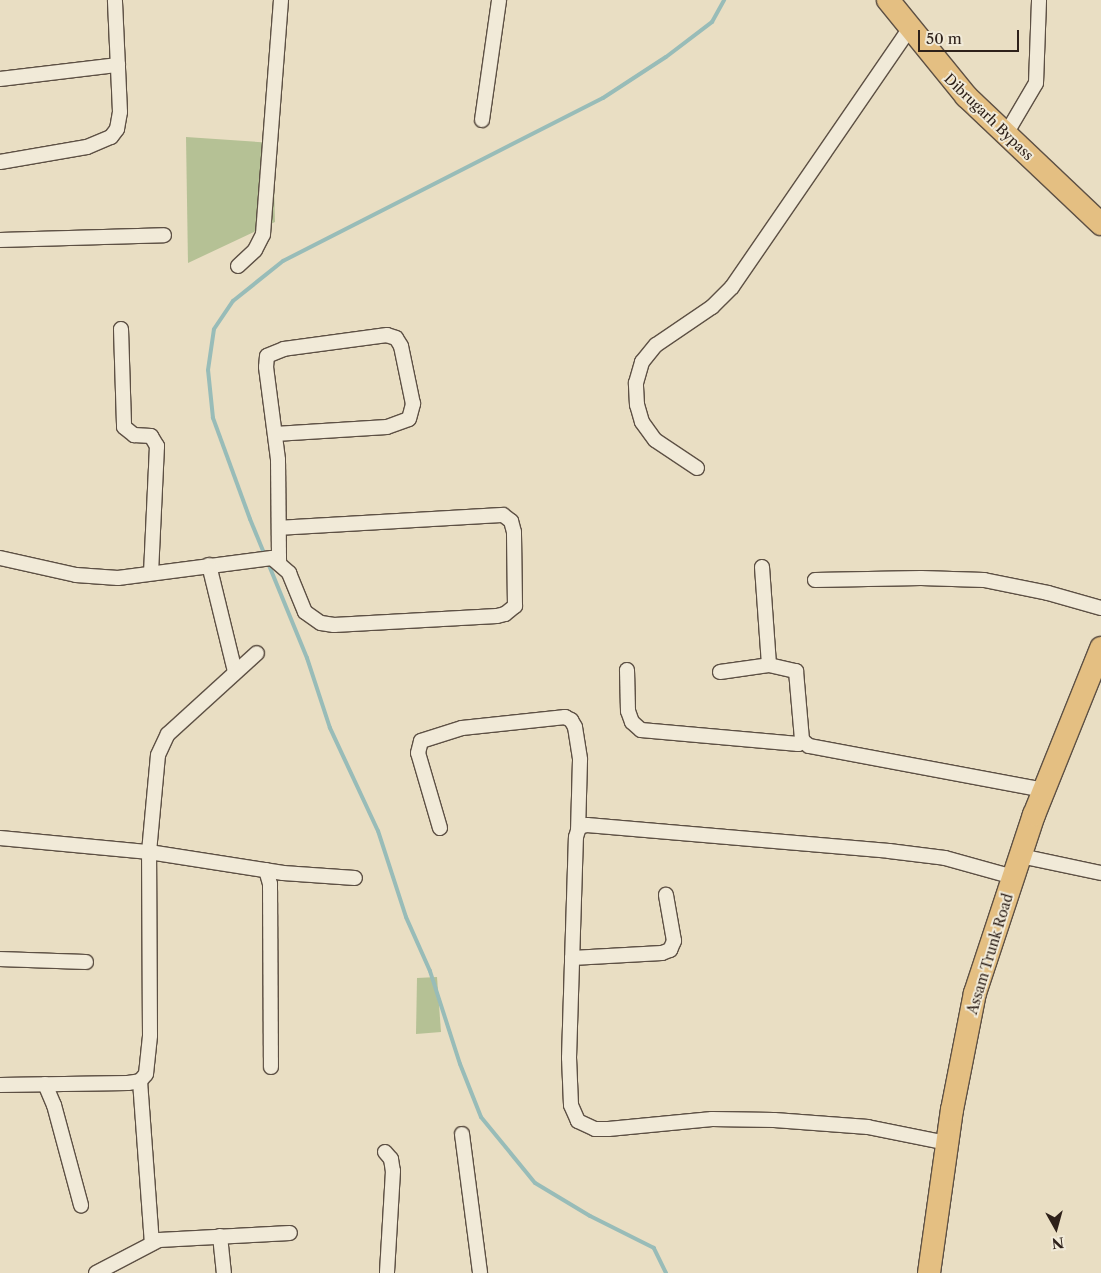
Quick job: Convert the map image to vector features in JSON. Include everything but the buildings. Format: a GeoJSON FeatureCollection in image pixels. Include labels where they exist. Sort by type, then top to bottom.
{"type":"FeatureCollection","features":[{"type":"Feature","properties":{"kind":"main road","name":"Dibrugarh Bypass"},"geometry":{"type":"LineString","coordinates":[[888,0],[909,29],[966,96],[1006,134],[1099,215]]}},
{"type":"Feature","properties":{"kind":"main road","name":"Assam Trunk Road"},"geometry":{"type":"LineString","coordinates":[[929,1273],[947,1143],[975,993],[1044,790],[1101,648]]}},
{"type":"Feature","properties":{"kind":"street"},"geometry":{"type":"LineString","coordinates":[[0,162],[87,147],[111,137],[120,122],[115,0]]}},
{"type":"Feature","properties":{"kind":"street"},"geometry":{"type":"LineString","coordinates":[[238,266],[255,250],[263,234],[281,0]]}},
{"type":"Feature","properties":{"kind":"street"},"geometry":{"type":"LineString","coordinates":[[482,120],[499,0]]}},
{"type":"Feature","properties":{"kind":"street"},"geometry":{"type":"LineString","coordinates":[[1006,134],[1036,83],[1039,0]]}},
{"type":"Feature","properties":{"kind":"street"},"geometry":{"type":"LineString","coordinates":[[697,468],[655,440],[642,422],[637,405],[636,383],[642,362],[656,345],[712,307],[732,287],[909,29]]}},
{"type":"Feature","properties":{"kind":"street"},"geometry":{"type":"LineString","coordinates":[[0,79],[118,65]]}},
{"type":"Feature","properties":{"kind":"street"},"geometry":{"type":"LineString","coordinates":[[0,240],[164,235]]}},
{"type":"Feature","properties":{"kind":"street"},"geometry":{"type":"LineString","coordinates":[[121,329],[124,427],[134,435],[151,436],[157,446],[151,573]]}},
{"type":"Feature","properties":{"kind":"street"},"geometry":{"type":"LineString","coordinates":[[275,434],[387,427],[409,419],[413,404],[401,346],[396,338],[388,335],[272,352],[266,360],[275,434],[279,528],[276,560]]}},
{"type":"Feature","properties":{"kind":"street"},"geometry":{"type":"LineString","coordinates":[[0,558],[76,575],[118,578],[244,561],[276,560],[289,572],[304,612],[311,618],[334,625],[497,616],[510,611],[516,598],[514,532],[511,521],[503,515],[279,528]]}},
{"type":"Feature","properties":{"kind":"street"},"geometry":{"type":"LineString","coordinates":[[209,565],[235,672]]}},
{"type":"Feature","properties":{"kind":"street"},"geometry":{"type":"LineString","coordinates":[[762,567],[769,665]]}},
{"type":"Feature","properties":{"kind":"street"},"geometry":{"type":"LineString","coordinates":[[815,580],[920,578],[984,580],[1048,592],[1101,608]]}},
{"type":"Feature","properties":{"kind":"street"},"geometry":{"type":"LineString","coordinates":[[152,1242],[140,1081],[146,1074],[150,1035],[149,852],[156,768],[162,740],[257,653]]}},
{"type":"Feature","properties":{"kind":"street"},"geometry":{"type":"LineString","coordinates":[[720,672],[769,665],[796,671],[802,740]]}},
{"type":"Feature","properties":{"kind":"street"},"geometry":{"type":"LineString","coordinates":[[627,670],[628,711],[632,722],[641,730],[798,744],[802,740]]}},
{"type":"Feature","properties":{"kind":"street"},"geometry":{"type":"LineString","coordinates":[[440,828],[418,753],[421,741],[462,728],[565,717],[571,720],[575,727],[580,760],[572,958],[571,1105],[578,1121],[584,1125],[608,1129],[712,1118],[774,1120],[868,1127],[947,1143]]}},
{"type":"Feature","properties":{"kind":"street"},"geometry":{"type":"LineString","coordinates":[[802,740],[817,750],[1044,790]]}},
{"type":"Feature","properties":{"kind":"street"},"geometry":{"type":"LineString","coordinates":[[578,830],[587,825],[898,852],[945,858],[1013,877]]}},
{"type":"Feature","properties":{"kind":"street"},"geometry":{"type":"LineString","coordinates":[[0,838],[149,852],[266,870],[355,878]]}},
{"type":"Feature","properties":{"kind":"street"},"geometry":{"type":"LineString","coordinates":[[1021,856],[1101,873]]}},
{"type":"Feature","properties":{"kind":"street"},"geometry":{"type":"LineString","coordinates":[[266,870],[270,884],[271,1067]]}},
{"type":"Feature","properties":{"kind":"street"},"geometry":{"type":"LineString","coordinates":[[572,958],[662,953],[670,950],[674,941],[666,895]]}},
{"type":"Feature","properties":{"kind":"street"},"geometry":{"type":"LineString","coordinates":[[0,959],[86,962]]}},
{"type":"Feature","properties":{"kind":"street"},"geometry":{"type":"LineString","coordinates":[[0,1085],[140,1081]]}},
{"type":"Feature","properties":{"kind":"street"},"geometry":{"type":"LineString","coordinates":[[45,1084],[54,1105],[81,1206]]}},
{"type":"Feature","properties":{"kind":"street"},"geometry":{"type":"LineString","coordinates":[[462,1134],[480,1273]]}},
{"type":"Feature","properties":{"kind":"street"},"geometry":{"type":"LineString","coordinates":[[385,1152],[391,1159],[393,1171],[387,1273]]}},
{"type":"Feature","properties":{"kind":"street"},"geometry":{"type":"LineString","coordinates":[[96,1273],[152,1242],[220,1236],[290,1233]]}},
{"type":"Feature","properties":{"kind":"street"},"geometry":{"type":"LineString","coordinates":[[220,1236],[224,1273]]}},
{"type":"Feature","properties":{"kind":"green space"},"geometry":{"type":"Polygon","coordinates":[[[186,137],[273,143],[275,222],[188,263],[186,137]]]}},
{"type":"Feature","properties":{"kind":"green space"},"geometry":{"type":"Polygon","coordinates":[[[437,977],[441,1032],[416,1034],[417,978],[437,977]]]}},
{"type":"Feature","properties":{"kind":"waterway"},"geometry":{"type":"LineString","coordinates":[[666,1273],[654,1248],[590,1216],[535,1183],[481,1117],[460,1064],[430,971],[406,917],[378,831],[330,728],[307,658],[250,519],[213,418],[208,370],[214,329],[233,301],[283,261],[603,98],[666,57],[712,22],[724,0]]}}]}
